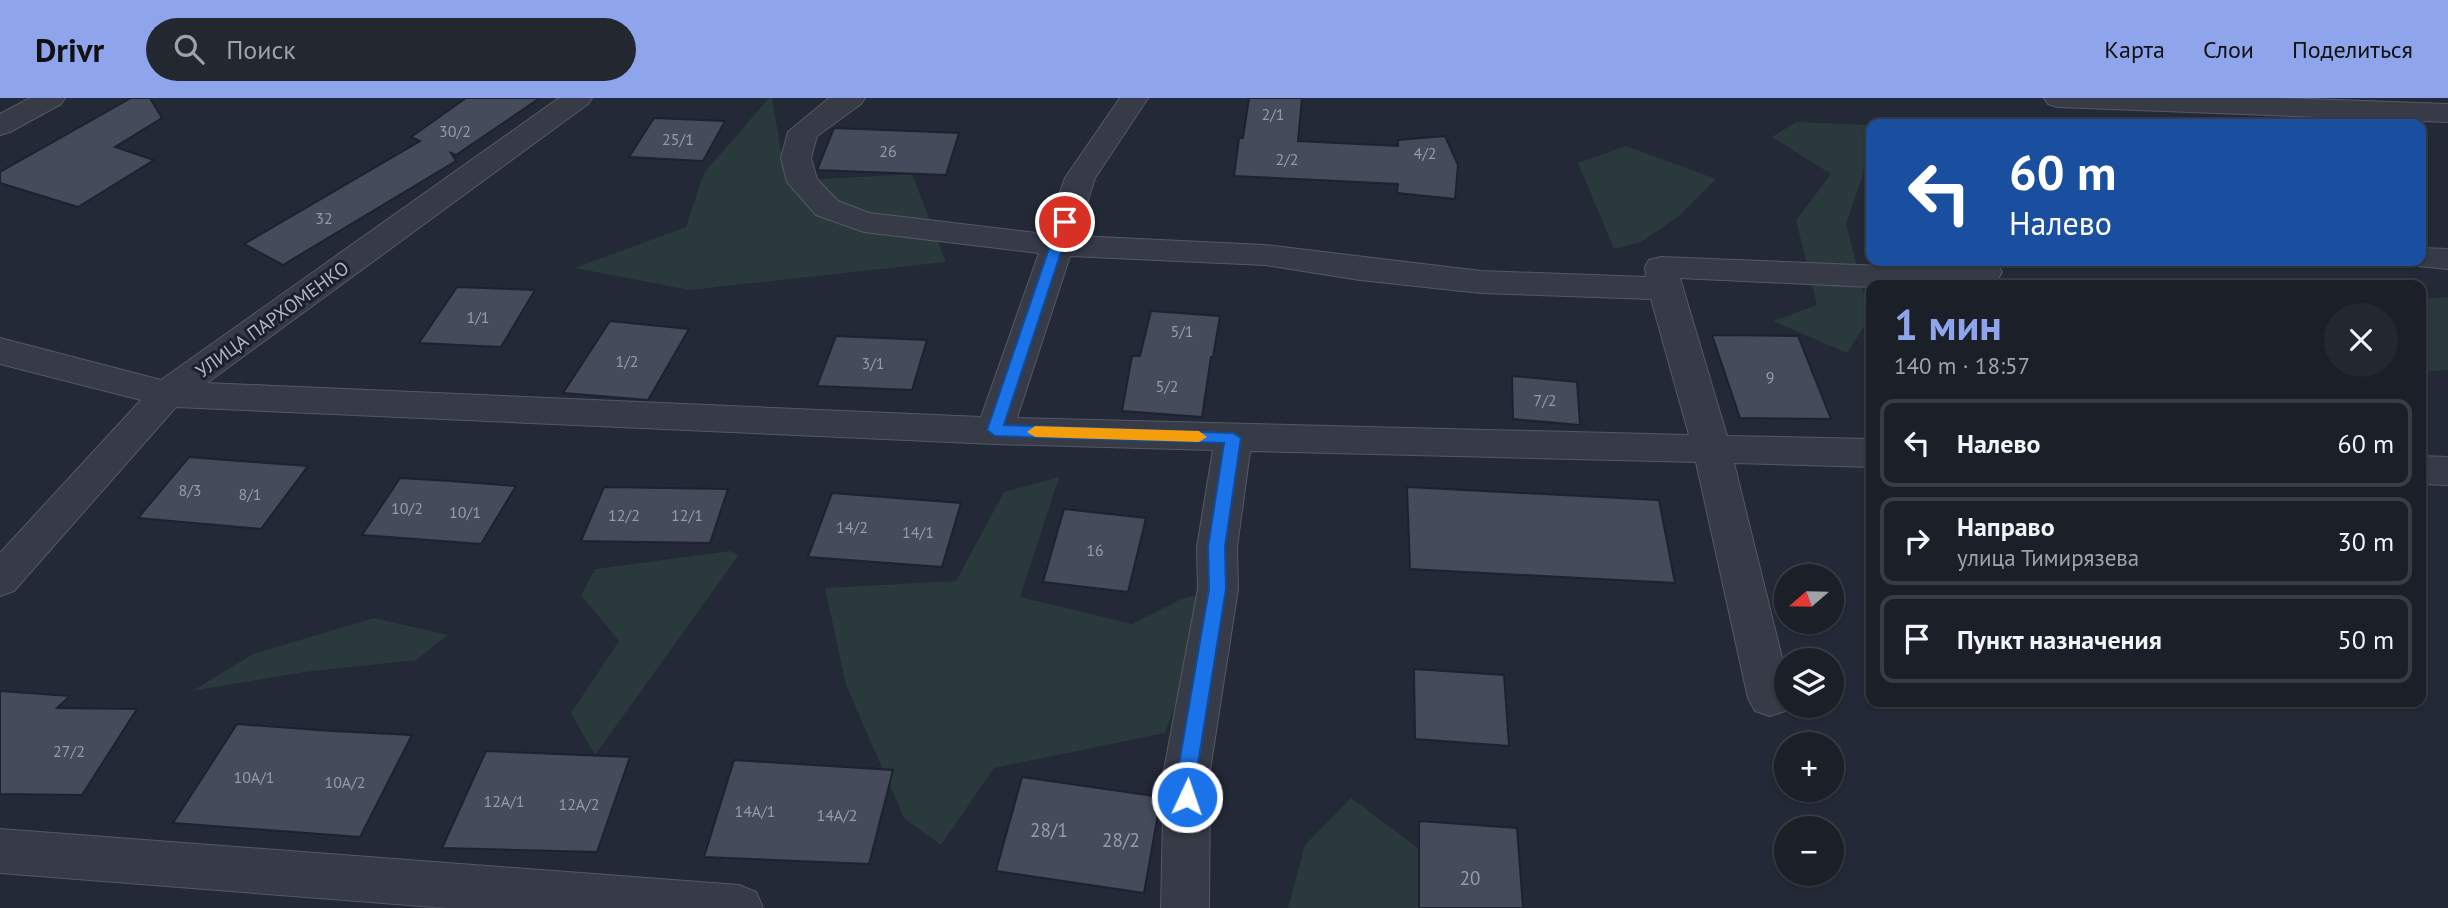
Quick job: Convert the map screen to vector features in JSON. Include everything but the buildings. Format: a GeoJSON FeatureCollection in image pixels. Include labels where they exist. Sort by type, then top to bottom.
{"type":"FeatureCollection","features":[{"type":"Feature","properties":{"kind":"street"},"geometry":{"type":"LineString","coordinates":[[0,126],[51,98]]}},
{"type":"Feature","properties":{"kind":"street","name":"УЛИЦА ПАРХОМЕНКО"},"geometry":{"type":"LineString","coordinates":[[0,580],[167,394],[579,98]]}},
{"type":"Feature","properties":{"kind":"street"},"geometry":{"type":"LineString","coordinates":[[851,98],[803,132],[796,158],[802,182],[827,208],[864,222],[1057,245],[1265,255],[1360,269],[1481,282],[1665,289]]}},
{"type":"Feature","properties":{"kind":"street"},"geometry":{"type":"LineString","coordinates":[[995,430],[1080,178],[1134,98]]}},
{"type":"Feature","properties":{"kind":"street"},"geometry":{"type":"LineString","coordinates":[[2058,98],[2448,113]]}},
{"type":"Feature","properties":{"kind":"street"},"geometry":{"type":"LineString","coordinates":[[2426,258],[2448,259]]}},
{"type":"Feature","properties":{"kind":"street"},"geometry":{"type":"LineString","coordinates":[[1770,698],[1713,449],[1665,289],[1661,267],[1870,280]]}},
{"type":"Feature","properties":{"kind":"street"},"geometry":{"type":"LineString","coordinates":[[1888,280],[1913,269],[1986,272]]}},
{"type":"Feature","properties":{"kind":"street"},"geometry":{"type":"LineString","coordinates":[[4,361],[167,394],[995,430],[1866,453]]}},
{"type":"Feature","properties":{"kind":"street"},"geometry":{"type":"LineString","coordinates":[[1185,908],[1187,770],[1218,589],[1217,547],[1233,438]]}},
{"type":"Feature","properties":{"kind":"street"},"geometry":{"type":"LineString","coordinates":[[2426,470],[2448,471]]}},
{"type":"Feature","properties":{"kind":"street"},"geometry":{"type":"LineString","coordinates":[[0,851],[739,908]]}},
{"type":"Feature","properties":{"kind":"shaded area"},"geometry":{"type":"Polygon","coordinates":[[[769,98],[772,98],[786,181],[912,174],[946,262],[689,290],[575,268],[686,227],[704,173],[769,98]]]}},
{"type":"Feature","properties":{"kind":"shaded area"},"geometry":{"type":"Polygon","coordinates":[[[1796,122],[1866,125],[1863,174],[1846,224],[1866,302],[1866,323],[1847,353],[1773,321],[1817,305],[1796,220],[1831,174],[1772,137],[1796,122]]]}},
{"type":"Feature","properties":{"kind":"shaded area"},"geometry":{"type":"Polygon","coordinates":[[[1626,146],[1716,179],[1679,216],[1641,242],[1614,249],[1578,163],[1626,146]]]}},
{"type":"Feature","properties":{"kind":"shaded area"},"geometry":{"type":"Polygon","coordinates":[[[2448,297],[2448,370],[2426,372],[2426,299],[2448,297]]]}},
{"type":"Feature","properties":{"kind":"shaded area"},"geometry":{"type":"Polygon","coordinates":[[[1059,477],[1020,597],[1132,624],[1181,599],[1218,589],[1165,733],[994,768],[941,845],[904,818],[846,685],[825,588],[956,581],[1004,492],[1059,477]]]}},
{"type":"Feature","properties":{"kind":"shaded area"},"geometry":{"type":"Polygon","coordinates":[[[731,551],[738,556],[595,755],[571,713],[619,641],[581,595],[595,569],[731,551]]]}},
{"type":"Feature","properties":{"kind":"shaded area"},"geometry":{"type":"Polygon","coordinates":[[[374,618],[448,635],[416,660],[305,672],[192,691],[253,654],[374,618]]]}},
{"type":"Feature","properties":{"kind":"shaded area"},"geometry":{"type":"Polygon","coordinates":[[[1351,798],[1418,848],[1419,908],[1288,908],[1305,845],[1351,798]]]}},
{"type":"Feature","properties":{"kind":"slow traffic"},"geometry":{"type":"LineString","coordinates":[[1035,432],[1199,437]]}},
{"type":"Feature","properties":{"kind":"route"},"geometry":{"type":"LineString","coordinates":[[1065,222],[995,430],[1233,438],[1217,547],[1218,589],[1187,770],[1187,797]]}}]}
